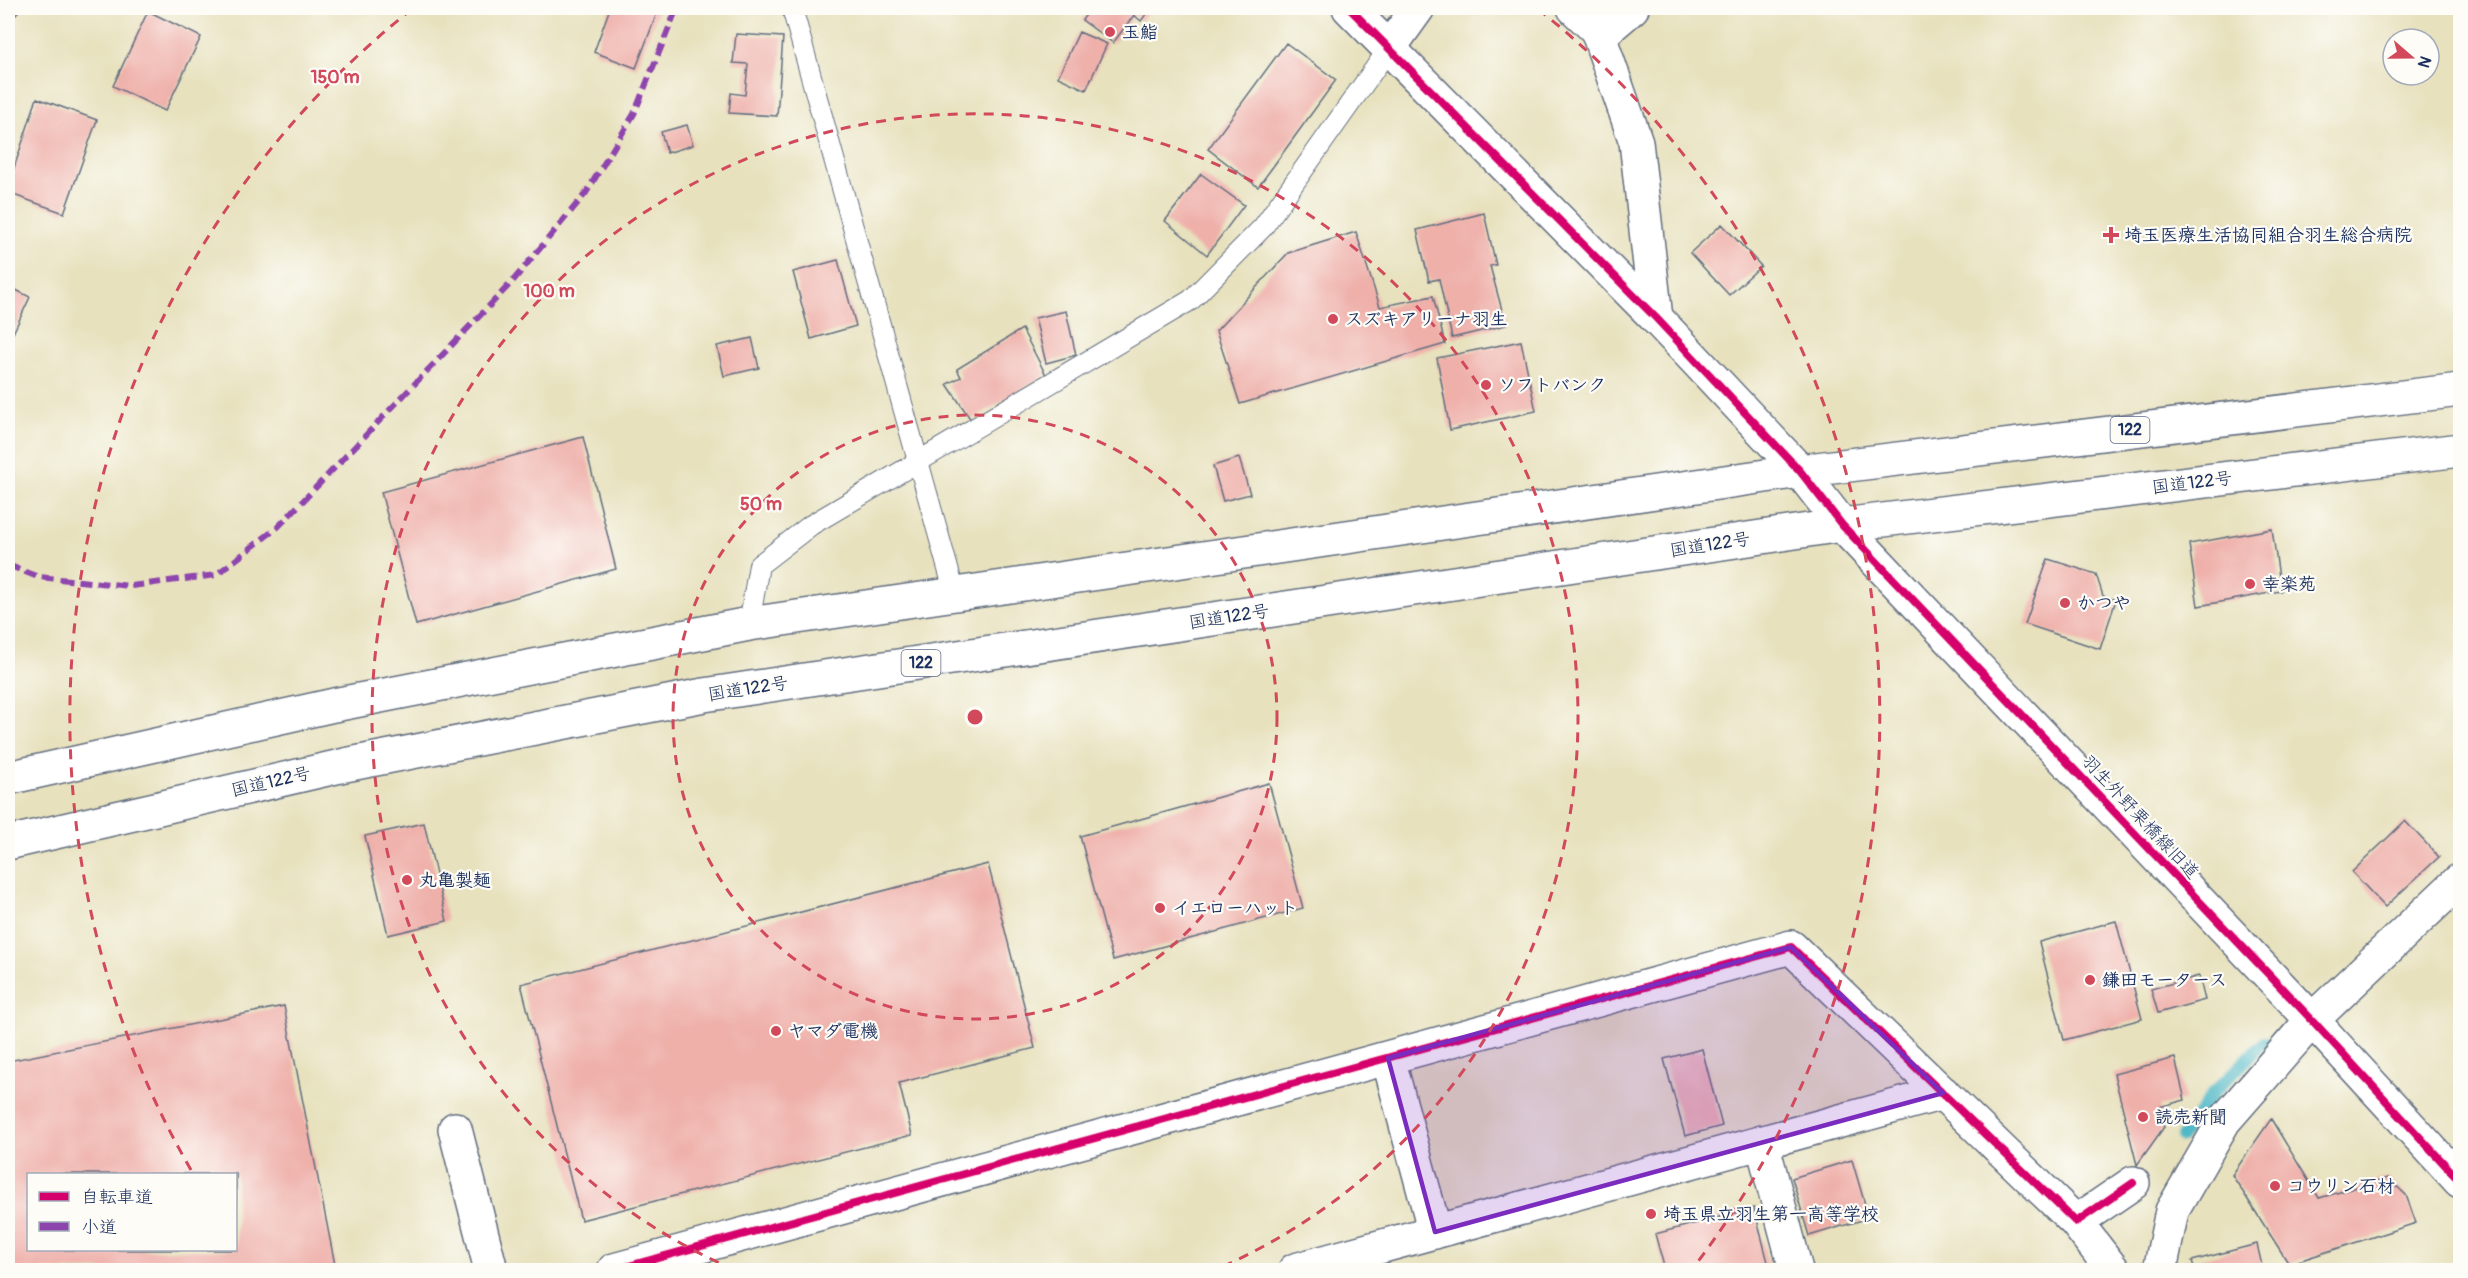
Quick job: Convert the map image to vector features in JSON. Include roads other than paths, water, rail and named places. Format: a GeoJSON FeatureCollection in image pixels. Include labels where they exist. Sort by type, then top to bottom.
{"type":"FeatureCollection","features":[{"type":"Feature","properties":{"kind":"main road","name":"羽生外野栗橋線旧道"},"geometry":{"type":"LineString","coordinates":[[1349,8],[1656,318],[1800,471],[1842,525],[2312,1020],[2460,1180]]}},
{"type":"Feature","properties":{"kind":"main road"},"geometry":{"type":"LineString","coordinates":[[1390,47],[1418,8]]}},
{"type":"Feature","properties":{"kind":"main road"},"geometry":{"type":"LineString","coordinates":[[1574,8],[1597,30],[1636,142],[1656,318]]}},
{"type":"Feature","properties":{"kind":"main road"},"geometry":{"type":"LineString","coordinates":[[1599,36],[1632,8]]}},
{"type":"Feature","properties":{"kind":"main road","name":"122"},"geometry":{"type":"LineString","coordinates":[[8,778],[334,705],[749,624],[1800,471],[2460,390]]}},
{"type":"Feature","properties":{"kind":"main road","name":"国道122号"},"geometry":{"type":"LineString","coordinates":[[8,843],[345,765],[704,695],[1842,525],[2460,450]]}},
{"type":"Feature","properties":{"kind":"main road"},"geometry":{"type":"LineString","coordinates":[[2160,1270],[2172,1211],[2224,1121],[2312,1020],[2460,880]]}},
{"type":"Feature","properties":{"kind":"main road"},"geometry":{"type":"LineString","coordinates":[[614,1270],[1791,947],[2076,1222],[2113,1270]]}},
{"type":"Feature","properties":{"kind":"main road"},"geometry":{"type":"LineString","coordinates":[[1388,1058],[1435,1232]]}},
{"type":"Feature","properties":{"kind":"main road"},"geometry":{"type":"LineString","coordinates":[[1295,1270],[1942,1093]]}},
{"type":"Feature","properties":{"kind":"main road"},"geometry":{"type":"LineString","coordinates":[[454,1128],[491,1270]]}},
{"type":"Feature","properties":{"kind":"main road"},"geometry":{"type":"LineString","coordinates":[[1762,1142],[1796,1270]]}},
{"type":"Feature","properties":{"kind":"main road"},"geometry":{"type":"LineString","coordinates":[[2076,1222],[2133,1183]]}},
{"type":"Feature","properties":{"kind":"lane"},"geometry":{"type":"LineString","coordinates":[[791,8],[955,594]]}},
{"type":"Feature","properties":{"kind":"lane"},"geometry":{"type":"LineString","coordinates":[[749,624],[759,565],[812,525],[1191,300],[1263,226],[1390,47]]}},
{"type":"Feature","properties":{"kind":"waterway"},"geometry":{"type":"LineString","coordinates":[[2182,1137],[2213,1093],[2264,1042]]}},
{"type":"Feature","properties":{"kind":"place","name":"玉鮨"},"geometry":{"type":"Point","coordinates":[1110,32]}},
{"type":"Feature","properties":{"kind":"place","name":"埼玉医療生活協同組合羽生総合病院"},"geometry":{"type":"Point","coordinates":[2111,235]}},
{"type":"Feature","properties":{"kind":"place","name":"スズキアリーナ羽生"},"geometry":{"type":"Point","coordinates":[1333,319]}},
{"type":"Feature","properties":{"kind":"place","name":"ソフトバンク"},"geometry":{"type":"Point","coordinates":[1486,385]}},
{"type":"Feature","properties":{"kind":"place","name":"幸楽苑"},"geometry":{"type":"Point","coordinates":[2250,584]}},
{"type":"Feature","properties":{"kind":"place","name":"かつや"},"geometry":{"type":"Point","coordinates":[2065,603]}},
{"type":"Feature","properties":{"kind":"place","name":"丸亀製麺"},"geometry":{"type":"Point","coordinates":[407,880]}},
{"type":"Feature","properties":{"kind":"place","name":"イエローハット"},"geometry":{"type":"Point","coordinates":[1160,908]}},
{"type":"Feature","properties":{"kind":"place","name":"鎌田モータース"},"geometry":{"type":"Point","coordinates":[2090,980]}},
{"type":"Feature","properties":{"kind":"place","name":"ヤマダ電機"},"geometry":{"type":"Point","coordinates":[776,1031]}},
{"type":"Feature","properties":{"kind":"place","name":"読売新聞"},"geometry":{"type":"Point","coordinates":[2143,1117]}},
{"type":"Feature","properties":{"kind":"place","name":"コウリン石材"},"geometry":{"type":"Point","coordinates":[2275,1186]}},
{"type":"Feature","properties":{"kind":"place","name":"埼玉県立羽生第一高等学校"},"geometry":{"type":"Point","coordinates":[1651,1214]}}]}
